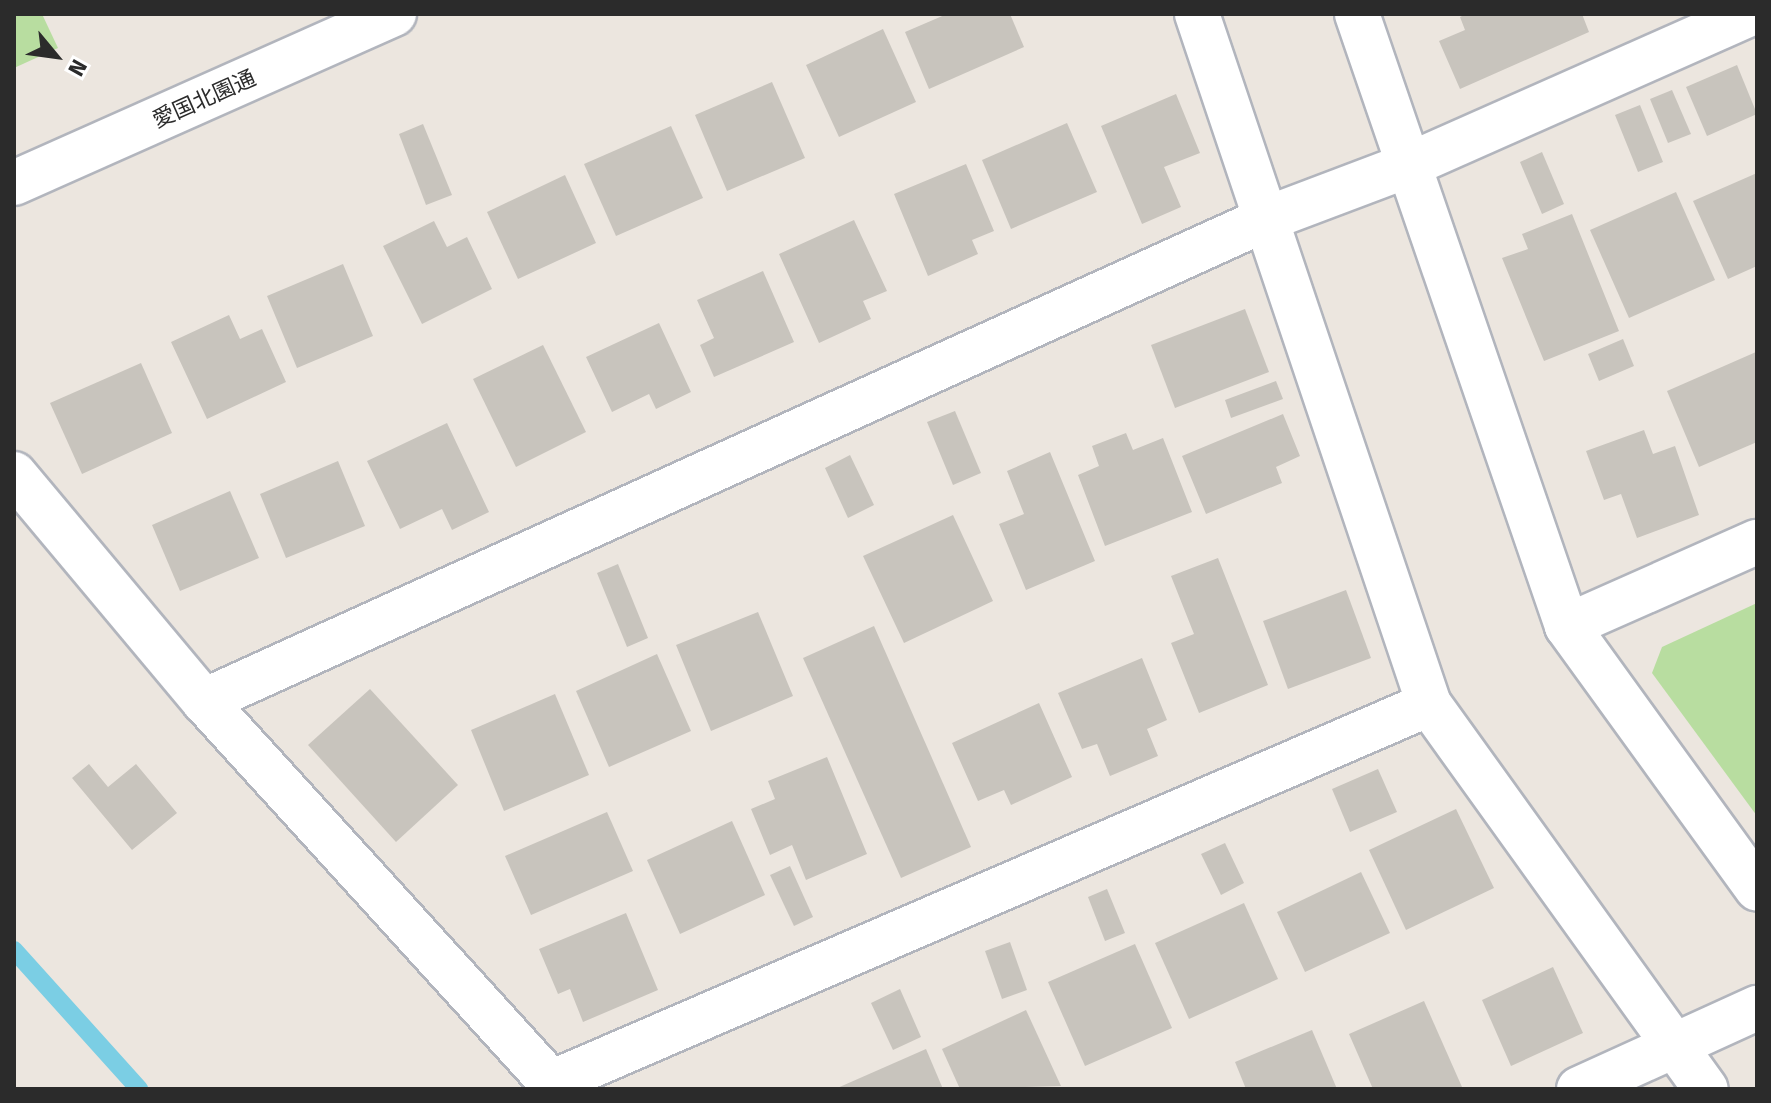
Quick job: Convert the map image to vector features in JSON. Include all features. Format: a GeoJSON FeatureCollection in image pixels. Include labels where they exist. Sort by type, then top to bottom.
{"type":"FeatureCollection","features":[{"type":"Feature","properties":{"kind":"street","name":"愛国北園通"},"geometry":{"type":"LineString","coordinates":[[14,183],[394,14]]}},
{"type":"Feature","properties":{"kind":"street"},"geometry":{"type":"LineString","coordinates":[[1197,14],[1429,704],[1706,1089]]}},
{"type":"Feature","properties":{"kind":"street"},"geometry":{"type":"LineString","coordinates":[[1357,14],[1567,626],[1757,888]]}},
{"type":"Feature","properties":{"kind":"street"},"geometry":{"type":"LineString","coordinates":[[204,701],[1266,219],[1409,165],[1750,14]]}},
{"type":"Feature","properties":{"kind":"street"},"geometry":{"type":"LineString","coordinates":[[14,474],[204,701],[554,1086],[1429,704]]}},
{"type":"Feature","properties":{"kind":"street"},"geometry":{"type":"LineString","coordinates":[[1567,626],[1757,542]]}},
{"type":"Feature","properties":{"kind":"street"},"geometry":{"type":"LineString","coordinates":[[1579,1089],[1757,1008]]}},
{"type":"Feature","properties":{"kind":"green space"},"geometry":{"type":"Polygon","coordinates":[[[14,14],[42,14],[58,48],[14,68],[14,14]]]}},
{"type":"Feature","properties":{"kind":"green space"},"geometry":{"type":"Polygon","coordinates":[[[1757,603],[1757,816],[1652,673],[1662,647],[1757,603]]]}},
{"type":"Feature","properties":{"kind":"building"},"geometry":{"type":"Polygon","coordinates":[[[947,14],[1010,14],[1024,47],[929,89],[905,32],[947,14]]]}},
{"type":"Feature","properties":{"kind":"building"},"geometry":{"type":"Polygon","coordinates":[[[1466,14],[1582,14],[1589,32],[1460,89],[1439,41],[1465,30],[1460,17],[1466,14]]]}},
{"type":"Feature","properties":{"kind":"building"},"geometry":{"type":"Polygon","coordinates":[[[883,29],[916,102],[839,137],[806,65],[883,29]]]}},
{"type":"Feature","properties":{"kind":"building"},"geometry":{"type":"Polygon","coordinates":[[[1737,65],[1757,114],[1707,136],[1686,87],[1737,65]]]}},
{"type":"Feature","properties":{"kind":"building"},"geometry":{"type":"Polygon","coordinates":[[[772,82],[805,158],[727,191],[695,115],[772,82]]]}},
{"type":"Feature","properties":{"kind":"building"},"geometry":{"type":"Polygon","coordinates":[[[1672,90],[1691,134],[1668,143],[1650,99],[1672,90]]]}},
{"type":"Feature","properties":{"kind":"building"},"geometry":{"type":"Polygon","coordinates":[[[1176,94],[1200,153],[1164,167],[1181,207],[1142,224],[1101,126],[1176,94]]]}},
{"type":"Feature","properties":{"kind":"building"},"geometry":{"type":"Polygon","coordinates":[[[1640,105],[1663,162],[1638,172],[1615,115],[1640,105]]]}},
{"type":"Feature","properties":{"kind":"building"},"geometry":{"type":"Polygon","coordinates":[[[1067,123],[1097,192],[1011,229],[982,160],[1067,123]]]}},
{"type":"Feature","properties":{"kind":"building"},"geometry":{"type":"Polygon","coordinates":[[[423,124],[452,195],[426,205],[399,134],[423,124]]]}},
{"type":"Feature","properties":{"kind":"building"},"geometry":{"type":"Polygon","coordinates":[[[671,126],[703,198],[616,236],[584,164],[671,126]]]}},
{"type":"Feature","properties":{"kind":"building"},"geometry":{"type":"Polygon","coordinates":[[[1542,152],[1564,204],[1542,214],[1520,162],[1542,152]]]}},
{"type":"Feature","properties":{"kind":"building"},"geometry":{"type":"Polygon","coordinates":[[[966,164],[994,231],[972,240],[978,254],[928,276],[894,194],[966,164]]]}},
{"type":"Feature","properties":{"kind":"building"},"geometry":{"type":"Polygon","coordinates":[[[1757,173],[1757,266],[1728,279],[1693,201],[1757,173]]]}},
{"type":"Feature","properties":{"kind":"building"},"geometry":{"type":"Polygon","coordinates":[[[565,175],[596,243],[518,279],[487,212],[565,175]]]}},
{"type":"Feature","properties":{"kind":"building"},"geometry":{"type":"Polygon","coordinates":[[[1676,192],[1715,280],[1629,318],[1590,230],[1676,192]]]}},
{"type":"Feature","properties":{"kind":"building"},"geometry":{"type":"Polygon","coordinates":[[[1572,214],[1619,331],[1544,361],[1502,258],[1528,249],[1522,234],[1572,214]]]}},
{"type":"Feature","properties":{"kind":"building"},"geometry":{"type":"Polygon","coordinates":[[[854,220],[887,291],[863,301],[871,319],[819,343],[779,254],[854,220]]]}},
{"type":"Feature","properties":{"kind":"building"},"geometry":{"type":"Polygon","coordinates":[[[434,221],[447,247],[467,237],[492,289],[422,324],[383,246],[434,221]]]}},
{"type":"Feature","properties":{"kind":"building"},"geometry":{"type":"Polygon","coordinates":[[[343,264],[373,336],[297,368],[267,296],[343,264]]]}},
{"type":"Feature","properties":{"kind":"building"},"geometry":{"type":"Polygon","coordinates":[[[763,271],[794,342],[714,377],[700,345],[714,338],[697,300],[763,271]]]}},
{"type":"Feature","properties":{"kind":"building"},"geometry":{"type":"Polygon","coordinates":[[[1245,309],[1269,372],[1175,408],[1151,345],[1245,309]]]}},
{"type":"Feature","properties":{"kind":"building"},"geometry":{"type":"Polygon","coordinates":[[[229,315],[240,339],[262,329],[286,382],[207,419],[171,342],[229,315]]]}},
{"type":"Feature","properties":{"kind":"building"},"geometry":{"type":"Polygon","coordinates":[[[659,323],[691,392],[656,409],[649,394],[612,412],[586,357],[659,323]]]}},
{"type":"Feature","properties":{"kind":"building"},"geometry":{"type":"Polygon","coordinates":[[[1623,339],[1634,366],[1599,381],[1588,354],[1623,339]]]}},
{"type":"Feature","properties":{"kind":"building"},"geometry":{"type":"Polygon","coordinates":[[[543,345],[586,432],[516,467],[473,379],[543,345]]]}},
{"type":"Feature","properties":{"kind":"building"},"geometry":{"type":"Polygon","coordinates":[[[1756,352],[1757,442],[1699,467],[1667,391],[1756,352]]]}},
{"type":"Feature","properties":{"kind":"building"},"geometry":{"type":"Polygon","coordinates":[[[141,363],[172,433],[82,474],[50,403],[141,363]]]}},
{"type":"Feature","properties":{"kind":"building"},"geometry":{"type":"Polygon","coordinates":[[[1276,381],[1283,399],[1231,418],[1225,400],[1276,381]]]}},
{"type":"Feature","properties":{"kind":"building"},"geometry":{"type":"Polygon","coordinates":[[[955,411],[981,473],[953,485],[927,422],[955,411]]]}},
{"type":"Feature","properties":{"kind":"building"},"geometry":{"type":"Polygon","coordinates":[[[1283,414],[1300,456],[1276,467],[1282,483],[1206,514],[1182,456],[1283,414]]]}},
{"type":"Feature","properties":{"kind":"building"},"geometry":{"type":"Polygon","coordinates":[[[447,423],[489,512],[452,530],[442,509],[400,529],[367,461],[447,423]]]}},
{"type":"Feature","properties":{"kind":"building"},"geometry":{"type":"Polygon","coordinates":[[[1644,430],[1653,454],[1675,446],[1699,515],[1637,538],[1621,494],[1604,500],[1586,451],[1644,430]]]}},
{"type":"Feature","properties":{"kind":"building"},"geometry":{"type":"Polygon","coordinates":[[[1126,433],[1133,450],[1163,438],[1192,512],[1105,546],[1078,475],[1099,466],[1092,446],[1126,433]]]}},
{"type":"Feature","properties":{"kind":"building"},"geometry":{"type":"Polygon","coordinates":[[[1050,452],[1095,561],[1026,590],[999,524],[1024,514],[1007,471],[1050,452]]]}},
{"type":"Feature","properties":{"kind":"building"},"geometry":{"type":"Polygon","coordinates":[[[850,455],[874,505],[848,518],[825,468],[850,455]]]}},
{"type":"Feature","properties":{"kind":"building"},"geometry":{"type":"Polygon","coordinates":[[[338,461],[365,526],[286,558],[260,494],[338,461]]]}},
{"type":"Feature","properties":{"kind":"building"},"geometry":{"type":"Polygon","coordinates":[[[230,491],[259,558],[180,591],[152,525],[230,491]]]}},
{"type":"Feature","properties":{"kind":"building"},"geometry":{"type":"Polygon","coordinates":[[[953,515],[993,601],[904,643],[863,556],[953,515]]]}},
{"type":"Feature","properties":{"kind":"building"},"geometry":{"type":"Polygon","coordinates":[[[1218,558],[1268,685],[1199,713],[1171,643],[1194,634],[1171,576],[1218,558]]]}},
{"type":"Feature","properties":{"kind":"building"},"geometry":{"type":"Polygon","coordinates":[[[618,564],[648,638],[627,647],[597,573],[618,564]]]}},
{"type":"Feature","properties":{"kind":"building"},"geometry":{"type":"Polygon","coordinates":[[[1346,590],[1371,658],[1288,689],[1263,621],[1346,590]]]}},
{"type":"Feature","properties":{"kind":"building"},"geometry":{"type":"Polygon","coordinates":[[[758,612],[793,696],[711,731],[676,645],[758,612]]]}},
{"type":"Feature","properties":{"kind":"building"},"geometry":{"type":"Polygon","coordinates":[[[874,626],[971,847],[901,878],[803,658],[874,626]]]}},
{"type":"Feature","properties":{"kind":"building"},"geometry":{"type":"Polygon","coordinates":[[[657,654],[691,731],[609,767],[576,691],[657,654]]]}},
{"type":"Feature","properties":{"kind":"building"},"geometry":{"type":"Polygon","coordinates":[[[1142,658],[1167,720],[1147,729],[1158,756],[1110,776],[1097,744],[1082,749],[1058,693],[1142,658]]]}},
{"type":"Feature","properties":{"kind":"building"},"geometry":{"type":"Polygon","coordinates":[[[370,689],[458,785],[396,842],[308,745],[370,689]]]}},
{"type":"Feature","properties":{"kind":"building"},"geometry":{"type":"Polygon","coordinates":[[[555,694],[589,775],[504,811],[471,730],[555,694]]]}},
{"type":"Feature","properties":{"kind":"building"},"geometry":{"type":"Polygon","coordinates":[[[1039,703],[1072,777],[1011,805],[1004,790],[978,801],[952,743],[1039,703]]]}},
{"type":"Feature","properties":{"kind":"building"},"geometry":{"type":"Polygon","coordinates":[[[827,757],[867,854],[806,880],[792,845],[770,855],[751,809],[775,799],[768,781],[827,757]]]}},
{"type":"Feature","properties":{"kind":"building"},"geometry":{"type":"Polygon","coordinates":[[[89,764],[108,787],[136,764],[177,813],[132,850],[72,778],[89,764]]]}},
{"type":"Feature","properties":{"kind":"building"},"geometry":{"type":"Polygon","coordinates":[[[1378,769],[1397,812],[1350,832],[1332,789],[1378,769]]]}},
{"type":"Feature","properties":{"kind":"building"},"geometry":{"type":"Polygon","coordinates":[[[1456,809],[1494,888],[1406,930],[1369,850],[1456,809]]]}},
{"type":"Feature","properties":{"kind":"building"},"geometry":{"type":"Polygon","coordinates":[[[607,812],[633,871],[531,915],[505,856],[607,812]]]}},
{"type":"Feature","properties":{"kind":"building"},"geometry":{"type":"Polygon","coordinates":[[[732,821],[765,895],[680,934],[647,860],[732,821]]]}},
{"type":"Feature","properties":{"kind":"building"},"geometry":{"type":"Polygon","coordinates":[[[1225,843],[1244,883],[1221,895],[1201,854],[1225,843]]]}},
{"type":"Feature","properties":{"kind":"building"},"geometry":{"type":"Polygon","coordinates":[[[790,866],[813,917],[794,926],[770,875],[790,866]]]}},
{"type":"Feature","properties":{"kind":"building"},"geometry":{"type":"Polygon","coordinates":[[[1361,872],[1390,933],[1305,972],[1277,912],[1361,872]]]}},
{"type":"Feature","properties":{"kind":"building"},"geometry":{"type":"Polygon","coordinates":[[[1107,889],[1125,933],[1105,941],[1088,897],[1107,889]]]}},
{"type":"Feature","properties":{"kind":"building"},"geometry":{"type":"Polygon","coordinates":[[[1244,903],[1278,979],[1189,1019],[1155,943],[1244,903]]]}},
{"type":"Feature","properties":{"kind":"building"},"geometry":{"type":"Polygon","coordinates":[[[626,913],[658,990],[583,1022],[570,989],[558,994],[539,949],[626,913]]]}},
{"type":"Feature","properties":{"kind":"building"},"geometry":{"type":"Polygon","coordinates":[[[1010,942],[1027,990],[1002,999],[985,951],[1010,942]]]}},
{"type":"Feature","properties":{"kind":"building"},"geometry":{"type":"Polygon","coordinates":[[[1135,944],[1172,1028],[1085,1066],[1048,982],[1135,944]]]}},
{"type":"Feature","properties":{"kind":"building"},"geometry":{"type":"Polygon","coordinates":[[[1553,967],[1583,1033],[1511,1066],[1482,1000],[1553,967]]]}},
{"type":"Feature","properties":{"kind":"building"},"geometry":{"type":"Polygon","coordinates":[[[900,989],[921,1037],[893,1050],[871,1003],[900,989]]]}},
{"type":"Feature","properties":{"kind":"building"},"geometry":{"type":"Polygon","coordinates":[[[1424,1001],[1462,1087],[1373,1089],[1349,1034],[1424,1001]]]}},
{"type":"Feature","properties":{"kind":"building"},"geometry":{"type":"Polygon","coordinates":[[[1026,1010],[1061,1086],[960,1089],[942,1049],[1026,1010]]]}},
{"type":"Feature","properties":{"kind":"building"},"geometry":{"type":"Polygon","coordinates":[[[1312,1030],[1337,1089],[1246,1089],[1235,1062],[1312,1030]]]}},
{"type":"Feature","properties":{"kind":"building"},"geometry":{"type":"Polygon","coordinates":[[[926,1049],[943,1089],[835,1089],[926,1049]]]}},
{"type":"Feature","properties":{"kind":"waterway"},"geometry":{"type":"LineString","coordinates":[[14,950],[139,1089]]}}]}
